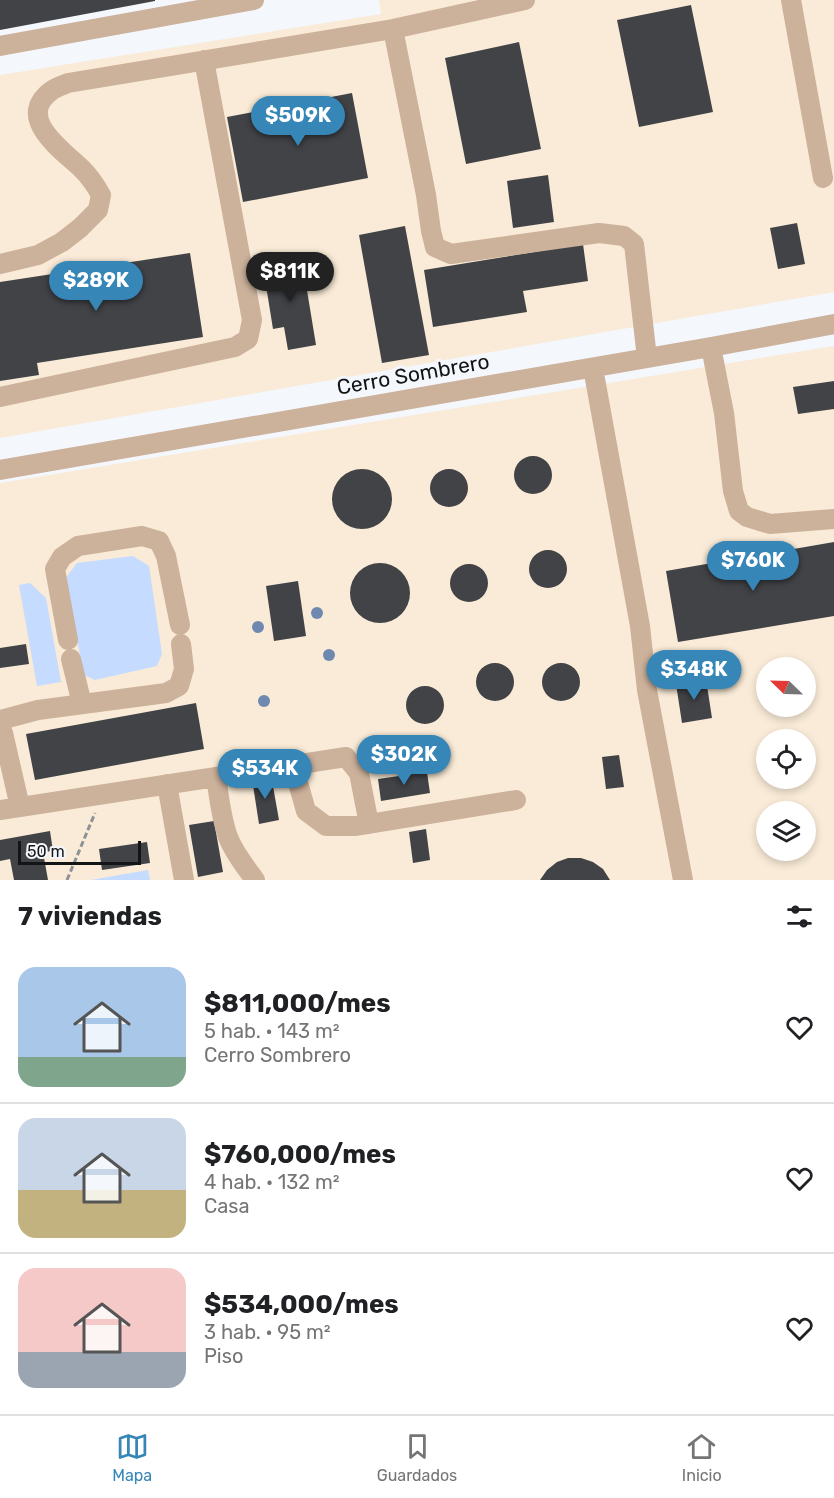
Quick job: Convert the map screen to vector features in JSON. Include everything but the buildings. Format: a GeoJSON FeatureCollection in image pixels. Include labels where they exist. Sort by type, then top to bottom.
{"type":"FeatureCollection","features":[{"type":"Feature","properties":{"kind":"street"},"geometry":{"type":"LineString","coordinates":[[0,46],[254,0]]}},
{"type":"Feature","properties":{"kind":"street"},"geometry":{"type":"LineString","coordinates":[[0,264],[38,255],[62,242],[98,210],[101,195],[94,183],[46,135],[37,118],[39,104],[51,91],[68,83],[393,29],[525,0]]}},
{"type":"Feature","properties":{"kind":"street"},"geometry":{"type":"LineString","coordinates":[[791,0],[823,178]]}},
{"type":"Feature","properties":{"kind":"street"},"geometry":{"type":"LineString","coordinates":[[393,29],[426,195],[430,231],[435,247],[451,254],[599,233],[624,236],[634,244],[647,358]]}},
{"type":"Feature","properties":{"kind":"street"},"geometry":{"type":"LineString","coordinates":[[0,397],[235,347],[248,339],[252,320],[204,60]]}},
{"type":"Feature","properties":{"kind":"street","name":"Cerro Sombrero"},"geometry":{"type":"LineString","coordinates":[[0,470],[834,324]]}},
{"type":"Feature","properties":{"kind":"street"},"geometry":{"type":"LineString","coordinates":[[711,347],[724,414],[733,491],[739,511],[747,517],[770,524],[834,519]]}},
{"type":"Feature","properties":{"kind":"street"},"geometry":{"type":"LineString","coordinates":[[593,368],[640,626],[647,690],[683,880]]}},
{"type":"Feature","properties":{"kind":"street"},"geometry":{"type":"LineString","coordinates":[[0,720],[38,710],[166,693],[178,686],[184,669],[181,635],[166,556],[159,541],[142,536],[78,546],[63,557],[55,569],[69,650],[82,704]]}},
{"type":"Feature","properties":{"kind":"street"},"geometry":{"type":"LineString","coordinates":[[0,732],[3,733],[20,807]]}},
{"type":"Feature","properties":{"kind":"street"},"geometry":{"type":"LineString","coordinates":[[0,810],[346,757],[360,773],[369,824]]}},
{"type":"Feature","properties":{"kind":"street"},"geometry":{"type":"LineString","coordinates":[[293,765],[306,811],[326,826],[357,826],[516,800]]}},
{"type":"Feature","properties":{"kind":"street"},"geometry":{"type":"LineString","coordinates":[[216,777],[228,837],[237,856],[255,880]]}},
{"type":"Feature","properties":{"kind":"street"},"geometry":{"type":"LineString","coordinates":[[167,784],[184,880]]}},
{"type":"Feature","properties":{"kind":"path"},"geometry":{"type":"LineString","coordinates":[[67,880],[103,794]]}},
{"type":"Feature","properties":{"kind":"shaded area"},"geometry":{"type":"Polygon","coordinates":[[[379,0],[834,0],[834,292],[0,438],[0,75],[381,14],[379,0]]]}},
{"type":"Feature","properties":{"kind":"shaded area"},"geometry":{"type":"Polygon","coordinates":[[[834,346],[834,880],[0,880],[0,483],[834,346]]]}},
{"type":"Feature","properties":{"kind":"shaded area"},"geometry":{"type":"Polygon","coordinates":[[[133,556],[149,566],[162,654],[157,666],[95,680],[84,675],[65,579],[77,563],[133,556]]]}},
{"type":"Feature","properties":{"kind":"shaded area"},"geometry":{"type":"Polygon","coordinates":[[[30,583],[46,598],[61,682],[37,686],[19,585],[30,583]]]}},
{"type":"Feature","properties":{"kind":"shaded area"},"geometry":{"type":"Polygon","coordinates":[[[148,870],[150,880],[91,880],[148,870]]]}}]}
